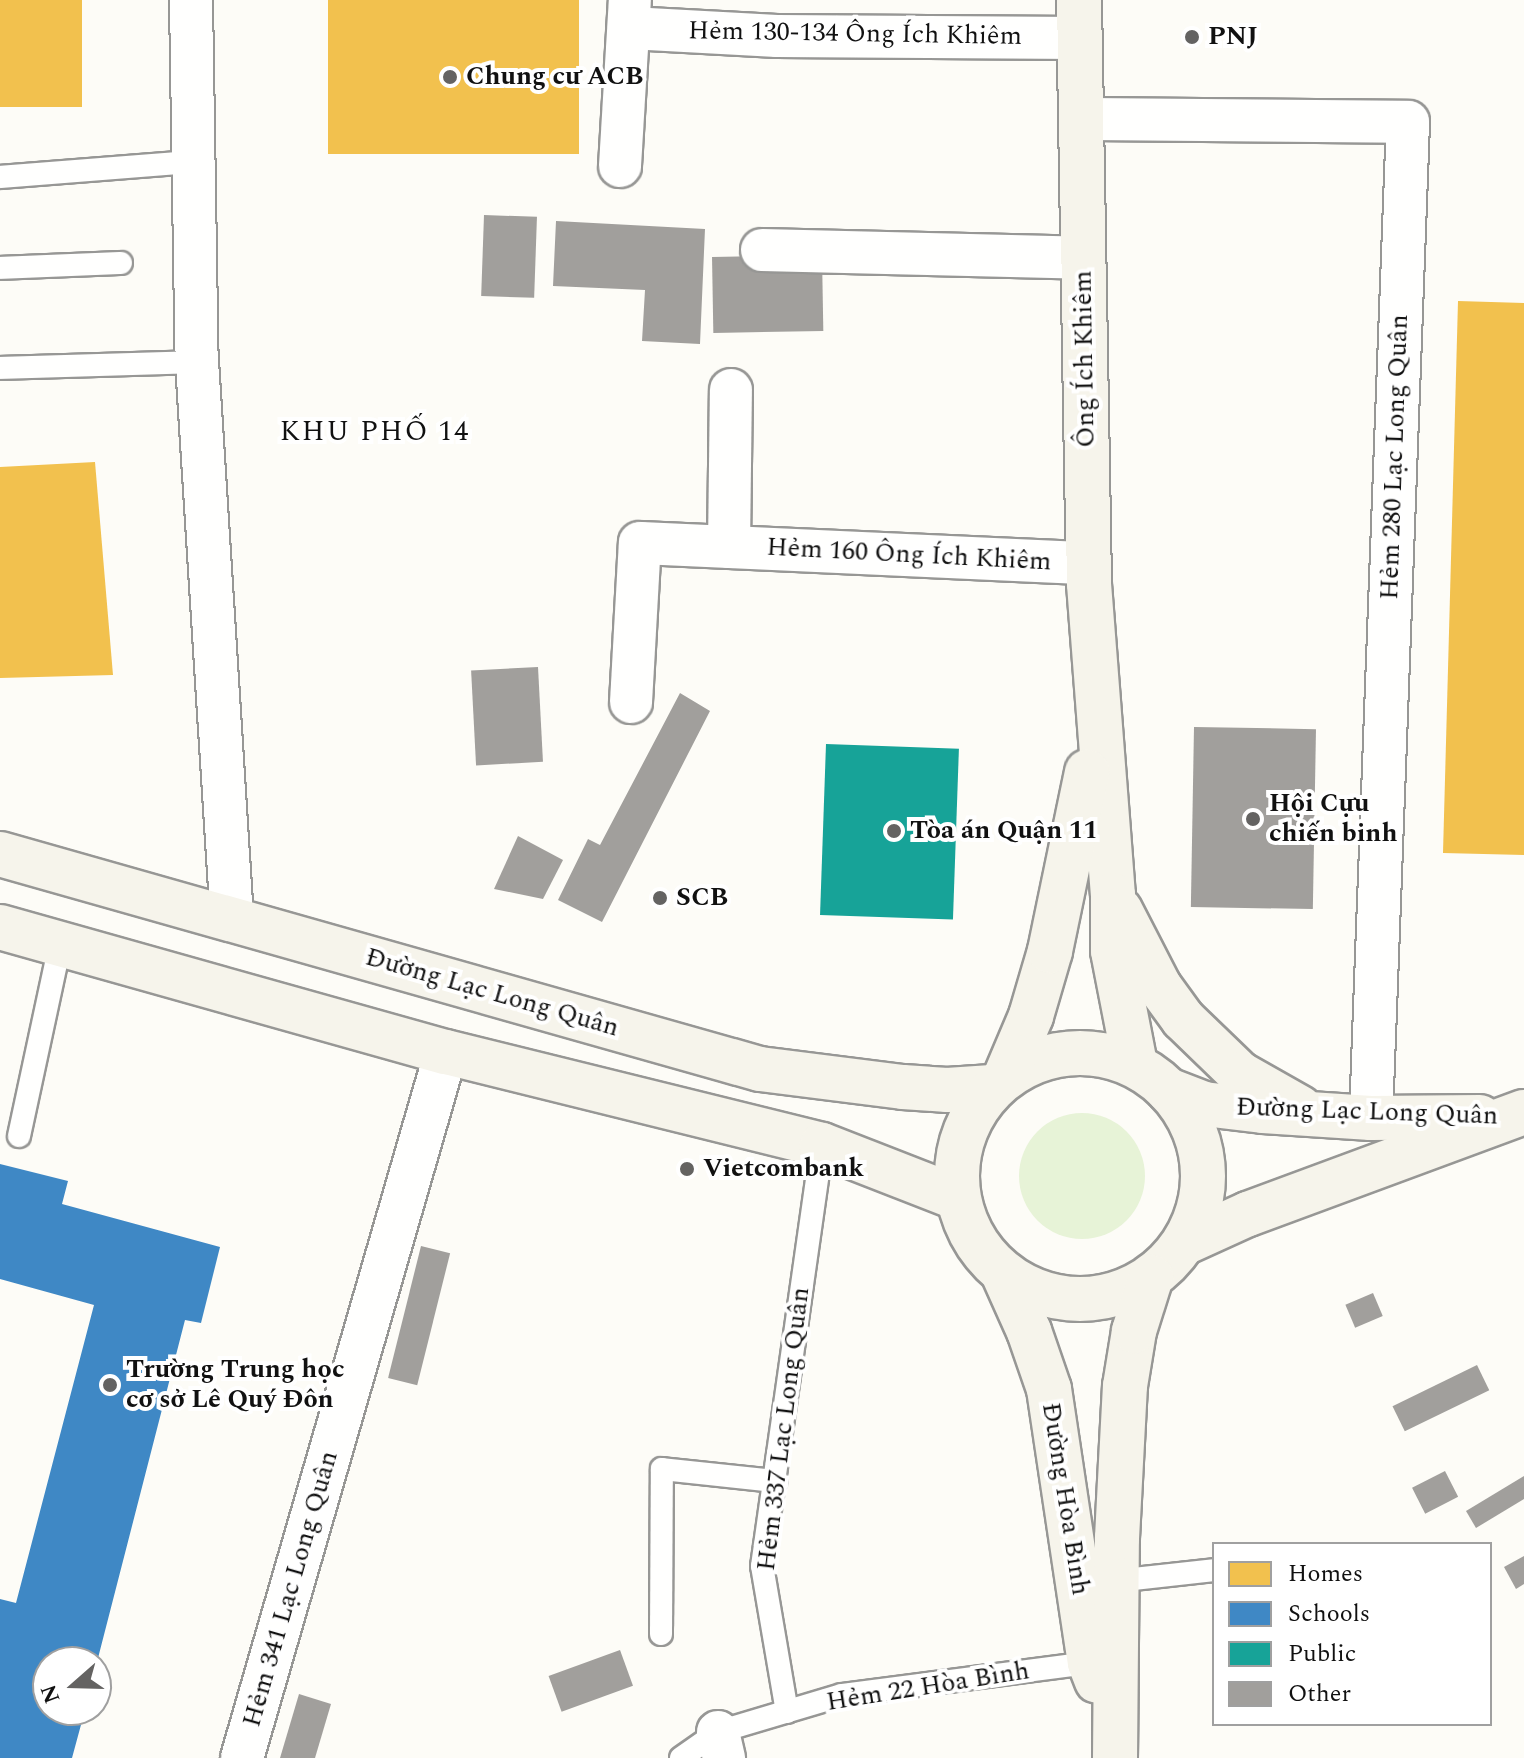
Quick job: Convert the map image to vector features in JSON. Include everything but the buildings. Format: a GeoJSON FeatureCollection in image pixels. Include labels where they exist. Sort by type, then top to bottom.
{"type":"FeatureCollection","features":[{"type":"Feature","properties":{"kind":"main road","name":"Ông Ích Khiêm"},"geometry":{"type":"LineString","coordinates":[[1080,19],[1088,563],[1098,718]]}},
{"type":"Feature","properties":{"kind":"main road"},"geometry":{"type":"LineString","coordinates":[[1098,718],[1113,895],[1113,951],[1151,1077],[1195,1132],[1202,1160],[1202,1189],[1196,1216],[1184,1243],[1151,1277],[1131,1289],[1098,1299],[1063,1299],[1029,1289],[1003,1273],[983,1252],[967,1226],[958,1198],[956,1168],[962,1139],[973,1111],[999,1081],[1031,1016],[1050,951],[1098,718]]}},
{"type":"Feature","properties":{"kind":"main road","name":"Đường Lạc Long Quân"},"geometry":{"type":"LineString","coordinates":[[0,854],[760,1069],[947,1090],[999,1081]]}},
{"type":"Feature","properties":{"kind":"main road"},"geometry":{"type":"LineString","coordinates":[[1113,895],[1159,986],[1183,1019],[1240,1074],[1309,1113]]}},
{"type":"Feature","properties":{"kind":"main road"},"geometry":{"type":"LineString","coordinates":[[0,927],[446,1052],[822,1145],[958,1198]]}},
{"type":"Feature","properties":{"kind":"main road"},"geometry":{"type":"LineString","coordinates":[[999,1081],[1044,1056],[1068,1052],[1103,1054],[1151,1077]]}},
{"type":"Feature","properties":{"kind":"main road","name":"Đường Lạc Long Quân"},"geometry":{"type":"LineString","coordinates":[[1151,1077],[1204,1104],[1371,1118],[1517,1114]]}},
{"type":"Feature","properties":{"kind":"main road","name":"Đường Lạc Long Quân"},"geometry":{"type":"LineString","coordinates":[[1184,1243],[1228,1222],[1517,1114]]}},
{"type":"Feature","properties":{"kind":"main road","name":"Đường Hòa Bình"},"geometry":{"type":"LineString","coordinates":[[1003,1273],[1029,1331],[1049,1389],[1090,1663],[1115,1743]]}},
{"type":"Feature","properties":{"kind":"main road","name":"Đường Hòa Bình"},"geometry":{"type":"LineString","coordinates":[[1115,1743],[1115,1581],[1125,1386],[1134,1331],[1151,1277]]}},
{"type":"Feature","properties":{"kind":"street"},"geometry":{"type":"LineString","coordinates":[[191,0],[197,362],[232,920]]}},
{"type":"Feature","properties":{"kind":"street"},"geometry":{"type":"LineString","coordinates":[[620,166],[630,14]]}},
{"type":"Feature","properties":{"kind":"street","name":"Hẻm 130-134 Ông Ích Khiêm"},"geometry":{"type":"LineString","coordinates":[[630,14],[777,36],[1080,19]]}},
{"type":"Feature","properties":{"kind":"street","name":"Hẻm 280 Lạc Long Quân"},"geometry":{"type":"LineString","coordinates":[[1082,119],[1408,122],[1371,1118]]}},
{"type":"Feature","properties":{"kind":"street"},"geometry":{"type":"LineString","coordinates":[[762,250],[1083,258]]}},
{"type":"Feature","properties":{"kind":"street","name":"Hẻm 160 Ông Ích Khiêm"},"geometry":{"type":"LineString","coordinates":[[729,547],[731,390]]}},
{"type":"Feature","properties":{"kind":"street","name":"Hẻm 160 Ông Ích Khiêm"},"geometry":{"type":"LineString","coordinates":[[631,702],[640,543],[1088,563]]}},
{"type":"Feature","properties":{"kind":"street","name":"Hẻm 341 Lạc Long Quân"},"geometry":{"type":"LineString","coordinates":[[242,1758],[446,1052]]}},
{"type":"Feature","properties":{"kind":"lane"},"geometry":{"type":"LineString","coordinates":[[0,177],[192,162]]}},
{"type":"Feature","properties":{"kind":"lane"},"geometry":{"type":"LineString","coordinates":[[0,268],[121,263]]}},
{"type":"Feature","properties":{"kind":"lane"},"geometry":{"type":"LineString","coordinates":[[0,368],[197,362]]}},
{"type":"Feature","properties":{"kind":"lane"},"geometry":{"type":"LineString","coordinates":[[19,1136],[60,944]]}},
{"type":"Feature","properties":{"kind":"lane","name":"Hẻm 337 Lạc Long Quân"},"geometry":{"type":"LineString","coordinates":[[787,1712],[762,1566],[822,1145]]}},
{"type":"Feature","properties":{"kind":"lane"},"geometry":{"type":"LineString","coordinates":[[661,1634],[662,1469],[775,1481]]}},
{"type":"Feature","properties":{"kind":"lane"},"geometry":{"type":"LineString","coordinates":[[1115,1581],[1212,1570]]}},
{"type":"Feature","properties":{"kind":"lane","name":"Hẻm 22 Hòa Bình"},"geometry":{"type":"LineString","coordinates":[[681,1758],[721,1745],[787,1712],[842,1695],[1090,1663]]}},
{"type":"Feature","properties":{"kind":"green space"},"geometry":{"type":"Polygon","coordinates":[[[1082,1113],[1106,1118],[1127,1131],[1140,1152],[1145,1176],[1140,1200],[1127,1221],[1106,1234],[1082,1239],[1058,1234],[1037,1221],[1024,1200],[1019,1176],[1024,1152],[1037,1131],[1058,1118],[1082,1113]]]}},
{"type":"Feature","properties":{"kind":"place","name":"PNJ"},"geometry":{"type":"Point","coordinates":[1192,37]}},
{"type":"Feature","properties":{"kind":"place","name":"Chung cư ACB"},"geometry":{"type":"Point","coordinates":[450,77]}},
{"type":"Feature","properties":{"kind":"place","name":"Hội Cựu chiến binh"},"geometry":{"type":"Point","coordinates":[1253,819]}},
{"type":"Feature","properties":{"kind":"place","name":"Tòa án Quận 11"},"geometry":{"type":"Point","coordinates":[894,831]}},
{"type":"Feature","properties":{"kind":"place","name":"SCB"},"geometry":{"type":"Point","coordinates":[660,898]}},
{"type":"Feature","properties":{"kind":"place","name":"Vietcombank"},"geometry":{"type":"Point","coordinates":[687,1169]}},
{"type":"Feature","properties":{"kind":"place","name":"Trường Trung học cơ sở Lê Quý Đôn"},"geometry":{"type":"Point","coordinates":[110,1385]}},
{"type":"Feature","properties":{"kind":"district","name":"KHU PHỐ 14"},"geometry":{"type":"Point","coordinates":[375,432]}}]}
